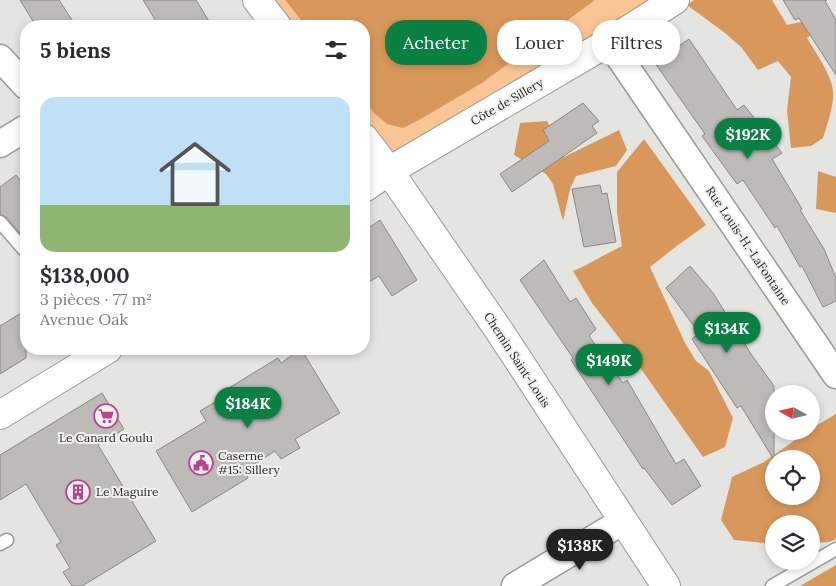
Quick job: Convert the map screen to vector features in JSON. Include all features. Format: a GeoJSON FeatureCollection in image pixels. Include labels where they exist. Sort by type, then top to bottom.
{"type":"FeatureCollection","features":[{"type":"Feature","properties":{"kind":"street"},"geometry":{"type":"LineString","coordinates":[[257,0],[272,20]]}},
{"type":"Feature","properties":{"kind":"street","name":"Côte de Sillery"},"geometry":{"type":"LineString","coordinates":[[644,20],[675,0]]}},
{"type":"Feature","properties":{"kind":"street","name":"Côte de Sillery"},"geometry":{"type":"LineString","coordinates":[[370,184],[592,52]]}},
{"type":"Feature","properties":{"kind":"street"},"geometry":{"type":"LineString","coordinates":[[0,58],[20,80]]}},
{"type":"Feature","properties":{"kind":"street","name":"Rue Louis-H.-LaFontaine"},"geometry":{"type":"LineString","coordinates":[[625,65],[836,375]]}},
{"type":"Feature","properties":{"kind":"street"},"geometry":{"type":"LineString","coordinates":[[0,144],[20,132]]}},
{"type":"Feature","properties":{"kind":"street","name":"Chemin Saint-Louis"},"geometry":{"type":"LineString","coordinates":[[370,146],[390,171],[500,332],[666,586]]}},
{"type":"Feature","properties":{"kind":"street"},"geometry":{"type":"LineString","coordinates":[[0,415],[98,355]]}},
{"type":"Feature","properties":{"kind":"street"},"geometry":{"type":"LineString","coordinates":[[515,586],[623,522]]}},
{"type":"Feature","properties":{"kind":"lane"},"geometry":{"type":"LineString","coordinates":[[0,222],[20,245]]}},
{"type":"Feature","properties":{"kind":"lane"},"geometry":{"type":"LineString","coordinates":[[772,586],[836,549]]}},
{"type":"Feature","properties":{"kind":"shaded area"},"geometry":{"type":"Polygon","coordinates":[[[264,0],[675,0],[642,20],[592,20],[592,50],[582,56],[582,20],[497,20],[497,65],[566,65],[389,171],[370,144],[370,20],[279,20],[264,0]]]}},
{"type":"Feature","properties":{"kind":"shaded area"},"geometry":{"type":"Polygon","coordinates":[[[285,0],[595,0],[568,20],[497,20],[497,65],[507,65],[482,83],[403,128],[387,124],[370,108],[370,20],[301,20],[285,0]]]}},
{"type":"Feature","properties":{"kind":"shaded area"},"geometry":{"type":"Polygon","coordinates":[[[694,0],[772,0],[787,25],[805,21],[819,28],[807,38],[826,71],[833,91],[831,109],[823,138],[811,146],[791,148],[787,110],[791,77],[778,61],[758,70],[741,47],[687,5],[694,0]]]}},
{"type":"Feature","properties":{"kind":"shaded area"},"geometry":{"type":"Polygon","coordinates":[[[547,121],[564,157],[619,130],[627,150],[616,166],[576,176],[570,189],[563,221],[553,184],[546,174],[514,155],[520,123],[547,121]]]}},
{"type":"Feature","properties":{"kind":"shaded area"},"geometry":{"type":"Polygon","coordinates":[[[644,139],[706,225],[650,267],[685,343],[696,361],[709,371],[733,418],[725,447],[703,457],[620,339],[592,303],[573,271],[622,246],[617,213],[617,172],[644,139]]]}},
{"type":"Feature","properties":{"kind":"shaded area"},"geometry":{"type":"Polygon","coordinates":[[[818,171],[836,177],[836,213],[816,209],[818,171]]]}},
{"type":"Feature","properties":{"kind":"shaded area"},"geometry":{"type":"Polygon","coordinates":[[[836,414],[836,539],[820,542],[820,515],[765,515],[765,543],[734,540],[721,520],[732,477],[765,461],[765,505],[820,505],[820,450],[781,450],[795,440],[820,440],[820,423],[836,414]]]}},
{"type":"Feature","properties":{"kind":"shaded area"},"geometry":{"type":"Polygon","coordinates":[[[836,565],[836,586],[800,586],[836,565]]]}},
{"type":"Feature","properties":{"kind":"building"},"geometry":{"type":"Polygon","coordinates":[[[20,0],[59,0],[72,20],[32,20],[20,0]]]}},
{"type":"Feature","properties":{"kind":"building"},"geometry":{"type":"Polygon","coordinates":[[[143,0],[196,0],[208,20],[155,20],[143,0]]]}},
{"type":"Feature","properties":{"kind":"building"},"geometry":{"type":"Polygon","coordinates":[[[783,0],[827,0],[825,1],[836,20],[836,75],[799,18],[795,20],[783,0]]]}},
{"type":"Feature","properties":{"kind":"building"},"geometry":{"type":"Polygon","coordinates":[[[689,39],[737,110],[744,105],[782,153],[772,159],[824,249],[836,278],[836,301],[823,307],[802,266],[800,267],[777,226],[775,228],[743,180],[737,184],[702,136],[705,134],[656,65],[680,65],[680,45],[689,39]]]}},
{"type":"Feature","properties":{"kind":"building"},"geometry":{"type":"Polygon","coordinates":[[[583,103],[599,121],[592,126],[597,133],[512,192],[500,174],[549,141],[543,130],[583,103]]]}},
{"type":"Feature","properties":{"kind":"building"},"geometry":{"type":"Polygon","coordinates":[[[16,175],[20,180],[20,233],[6,217],[0,214],[0,187],[16,175]]]}},
{"type":"Feature","properties":{"kind":"building"},"geometry":{"type":"Polygon","coordinates":[[[600,185],[602,194],[607,193],[616,242],[584,247],[572,189],[600,185]]]}},
{"type":"Feature","properties":{"kind":"building"},"geometry":{"type":"Polygon","coordinates":[[[380,220],[417,280],[392,296],[379,276],[370,281],[370,227],[380,220]]]}},
{"type":"Feature","properties":{"kind":"building"},"geometry":{"type":"Polygon","coordinates":[[[544,260],[570,302],[576,298],[596,329],[589,336],[623,383],[627,380],[676,464],[684,459],[701,486],[672,505],[643,469],[571,360],[573,358],[520,280],[544,260]]]}},
{"type":"Feature","properties":{"kind":"building"},"geometry":{"type":"Polygon","coordinates":[[[690,266],[713,293],[751,354],[773,385],[765,385],[765,440],[774,440],[774,450],[768,450],[741,406],[737,408],[692,339],[699,333],[666,288],[690,266]]]}},
{"type":"Feature","properties":{"kind":"building"},"geometry":{"type":"Polygon","coordinates":[[[20,314],[20,355],[26,355],[26,358],[0,374],[0,326],[20,314]]]}},
{"type":"Feature","properties":{"kind":"building"},"geometry":{"type":"Polygon","coordinates":[[[292,355],[305,355],[340,413],[295,439],[300,448],[281,459],[275,451],[244,471],[248,478],[192,512],[156,451],[206,421],[200,411],[222,398],[219,394],[278,358],[281,363],[292,355]]]}},
{"type":"Feature","properties":{"kind":"building","name":"Le Maguire"},"geometry":{"type":"Polygon","coordinates":[[[102,393],[124,429],[98,445],[156,541],[82,586],[72,586],[63,572],[70,568],[56,545],[61,542],[26,484],[0,500],[0,455],[102,393]]]}},
{"type":"Feature","properties":{"kind":"place","name":"Le Canard Goulu"},"geometry":{"type":"Point","coordinates":[106,416]}},
{"type":"Feature","properties":{"kind":"place","name":"Caserne #15: Sillery"},"geometry":{"type":"Point","coordinates":[201,463]}},
{"type":"Feature","properties":{"kind":"place","name":"Le Maguire"},"geometry":{"type":"Point","coordinates":[78,492]}}]}
